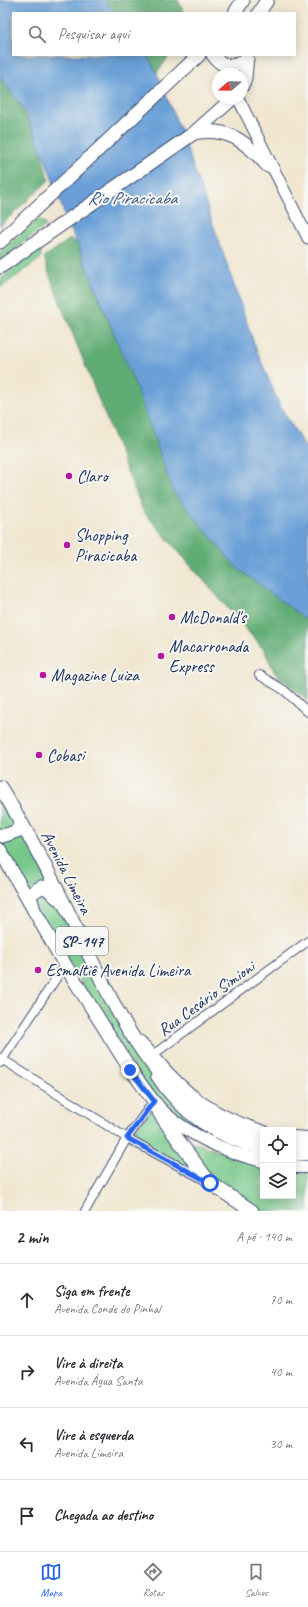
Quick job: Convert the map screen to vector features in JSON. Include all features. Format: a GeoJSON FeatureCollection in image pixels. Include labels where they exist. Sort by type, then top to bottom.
{"type":"FeatureCollection","features":[{"type":"Feature","properties":{"kind":"highway"},"geometry":{"type":"LineString","coordinates":[[236,12],[243,0]]}},
{"type":"Feature","properties":{"kind":"highway"},"geometry":{"type":"LineString","coordinates":[[260,12],[266,0]]}},
{"type":"Feature","properties":{"kind":"highway"},"geometry":{"type":"LineString","coordinates":[[0,242],[26,220],[198,56]]}},
{"type":"Feature","properties":{"kind":"highway"},"geometry":{"type":"LineString","coordinates":[[213,56],[217,68]]}},
{"type":"Feature","properties":{"kind":"highway"},"geometry":{"type":"LineString","coordinates":[[214,56],[220,63],[230,67],[240,64],[247,57]]}},
{"type":"Feature","properties":{"kind":"highway"},"geometry":{"type":"LineString","coordinates":[[246,68],[247,57]]}},
{"type":"Feature","properties":{"kind":"highway"},"geometry":{"type":"LineString","coordinates":[[0,267],[41,237],[194,133],[227,104]]}},
{"type":"Feature","properties":{"kind":"highway"},"geometry":{"type":"LineString","coordinates":[[194,133],[211,130],[228,134],[243,141],[272,169]]}},
{"type":"Feature","properties":{"kind":"highway","name":"Avenida Limeira"},"geometry":{"type":"LineString","coordinates":[[0,787],[21,822],[74,923],[94,968],[125,1025],[150,1056],[173,1090],[197,1109],[236,1131],[260,1138]]}},
{"type":"Feature","properties":{"kind":"highway"},"geometry":{"type":"LineString","coordinates":[[0,835],[4,836],[17,831],[21,822]]}},
{"type":"Feature","properties":{"kind":"highway","name":"SP-147"},"geometry":{"type":"LineString","coordinates":[[0,850],[65,965],[130,1070]]}},
{"type":"Feature","properties":{"kind":"highway"},"geometry":{"type":"LineString","coordinates":[[33,908],[30,897],[32,893],[41,887],[47,888],[53,893],[74,923]]}},
{"type":"Feature","properties":{"kind":"highway"},"geometry":{"type":"LineString","coordinates":[[155,1103],[160,1114],[210,1183],[252,1211]]}},
{"type":"Feature","properties":{"kind":"highway"},"geometry":{"type":"LineString","coordinates":[[296,1144],[308,1144]]}},
{"type":"Feature","properties":{"kind":"main road"},"geometry":{"type":"LineString","coordinates":[[236,104],[308,238]]}},
{"type":"Feature","properties":{"kind":"main road","name":"Avenida Limeira"},"geometry":{"type":"LineString","coordinates":[[150,1056],[164,1088],[184,1110],[197,1120],[240,1144],[260,1148]]}},
{"type":"Feature","properties":{"kind":"main road","name":"SP-147"},"geometry":{"type":"LineString","coordinates":[[130,1070],[155,1103],[169,1116],[189,1130],[232,1152],[260,1160]]}},
{"type":"Feature","properties":{"kind":"main road"},"geometry":{"type":"LineString","coordinates":[[296,1155],[308,1154]]}},
{"type":"Feature","properties":{"kind":"main road"},"geometry":{"type":"LineString","coordinates":[[296,1167],[308,1167]]}},
{"type":"Feature","properties":{"kind":"street"},"geometry":{"type":"LineString","coordinates":[[259,675],[284,690],[308,712]]}},
{"type":"Feature","properties":{"kind":"street","name":"Rua Cesário Simioni"},"geometry":{"type":"LineString","coordinates":[[150,1056],[308,941]]}},
{"type":"Feature","properties":{"kind":"street"},"geometry":{"type":"LineString","coordinates":[[65,965],[1,1060],[127,1138],[210,1183]]}},
{"type":"Feature","properties":{"kind":"street"},"geometry":{"type":"LineString","coordinates":[[150,1056],[197,1099],[236,1121],[260,1128]]}},
{"type":"Feature","properties":{"kind":"street"},"geometry":{"type":"LineString","coordinates":[[85,1211],[127,1138],[155,1103]]}},
{"type":"Feature","properties":{"kind":"street"},"geometry":{"type":"LineString","coordinates":[[296,1135],[308,1136]]}},
{"type":"Feature","properties":{"kind":"green space"},"geometry":{"type":"Polygon","coordinates":[[[105,0],[178,0],[184,12],[115,12],[105,0]]]}},
{"type":"Feature","properties":{"kind":"green space"},"geometry":{"type":"Polygon","coordinates":[[[147,56],[169,56],[157,73],[147,56]]]}},
{"type":"Feature","properties":{"kind":"green space"},"geometry":{"type":"Polygon","coordinates":[[[0,77],[10,89],[25,113],[36,138],[49,180],[0,226],[0,77]]]}},
{"type":"Feature","properties":{"kind":"green space"},"geometry":{"type":"Polygon","coordinates":[[[39,219],[46,225],[0,261],[0,252],[39,219]]]}},
{"type":"Feature","properties":{"kind":"green space"},"geometry":{"type":"Polygon","coordinates":[[[70,239],[77,243],[113,332],[308,564],[308,701],[275,673],[264,650],[143,511],[50,277],[44,257],[70,239]]]}},
{"type":"Feature","properties":{"kind":"green space"},"geometry":{"type":"Polygon","coordinates":[[[43,244],[40,259],[0,288],[1,279],[43,244]]]}},
{"type":"Feature","properties":{"kind":"green space"},"geometry":{"type":"Polygon","coordinates":[[[0,787],[155,1074],[260,1147],[260,1160],[232,1151],[156,1104],[0,851],[0,787]]]}},
{"type":"Feature","properties":{"kind":"green space"},"geometry":{"type":"Polygon","coordinates":[[[152,1109],[181,1144],[199,1144],[240,1160],[260,1164],[260,1199],[296,1199],[296,1171],[308,1172],[308,1211],[252,1211],[127,1138],[152,1109]]]}},
{"type":"Feature","properties":{"kind":"water","name":"Rio Piracicaba"},"geometry":{"type":"Polygon","coordinates":[[[0,0],[105,0],[115,12],[12,12],[12,56],[147,56],[157,73],[182,134],[255,346],[279,404],[308,452],[308,621],[236,567],[173,491],[140,397],[77,243],[68,225],[52,178],[26,112],[0,77],[0,0]]]}},
{"type":"Feature","properties":{"kind":"place","name":"Claro"},"geometry":{"type":"Point","coordinates":[69,476]}},
{"type":"Feature","properties":{"kind":"place","name":"Shopping Piracicaba"},"geometry":{"type":"Point","coordinates":[67,545]}},
{"type":"Feature","properties":{"kind":"place","name":"McDonald's"},"geometry":{"type":"Point","coordinates":[172,617]}},
{"type":"Feature","properties":{"kind":"place","name":"Macarronada Express"},"geometry":{"type":"Point","coordinates":[161,656]}},
{"type":"Feature","properties":{"kind":"place","name":"Magazine Luiza"},"geometry":{"type":"Point","coordinates":[43,675]}},
{"type":"Feature","properties":{"kind":"place","name":"Cobasi"},"geometry":{"type":"Point","coordinates":[39,755]}},
{"type":"Feature","properties":{"kind":"place","name":"Esmaltiê Avenida Limeira"},"geometry":{"type":"Point","coordinates":[38,970]}},
{"type":"Feature","properties":{"kind":"route"},"geometry":{"type":"LineString","coordinates":[[130,1070],[154,1101],[127,1138],[210,1183]]}}]}
